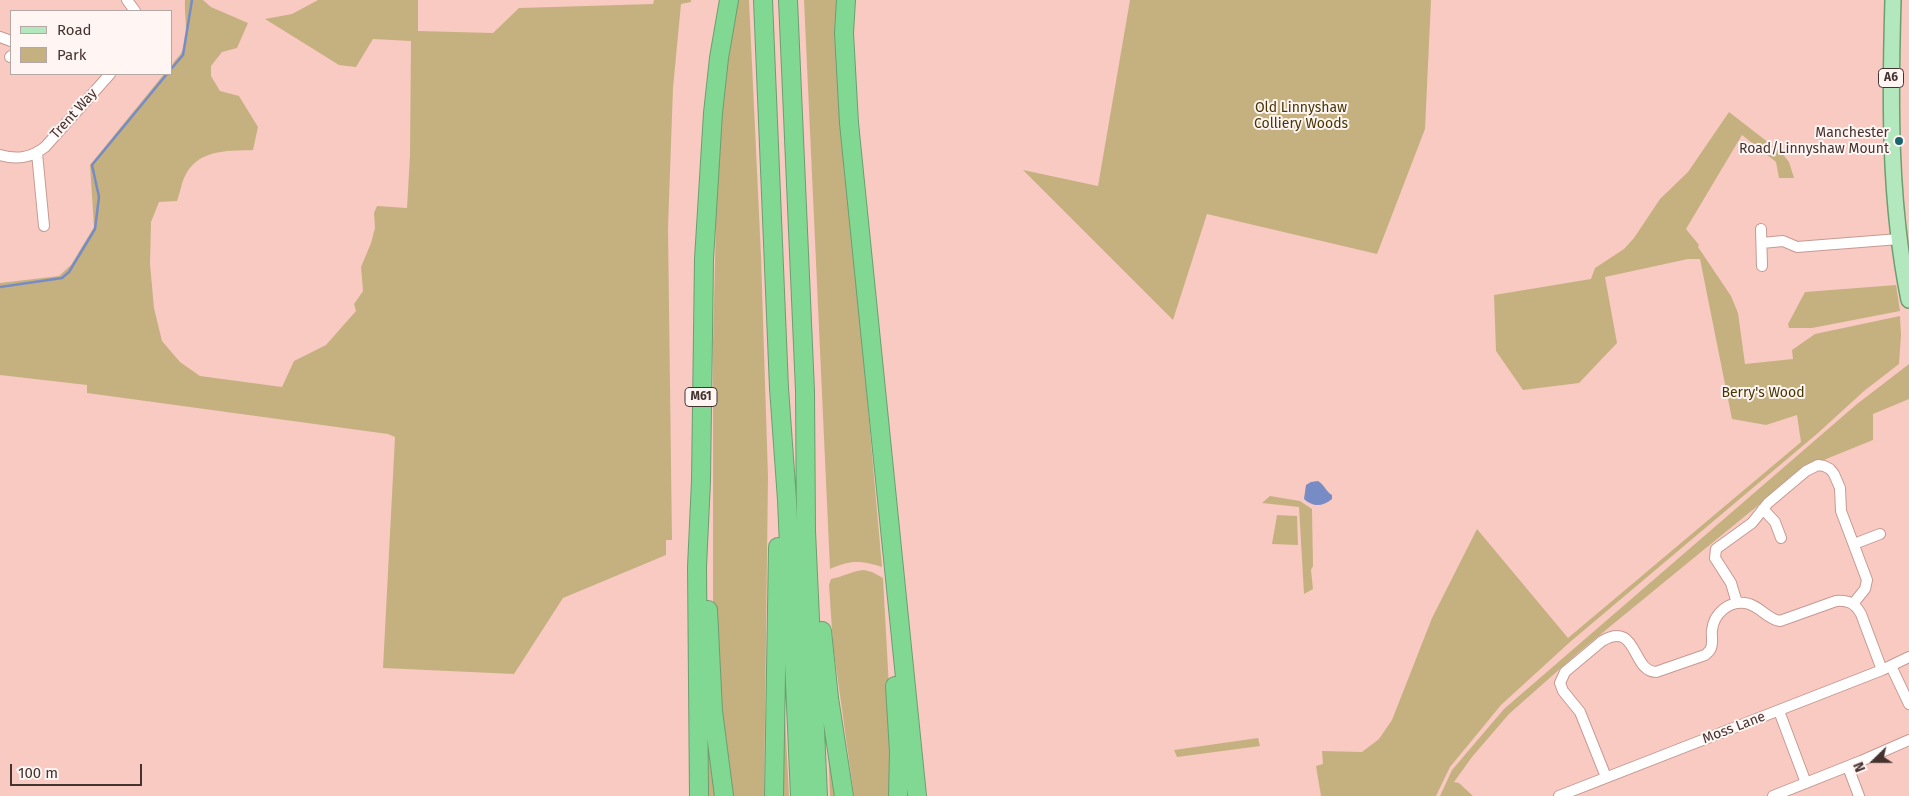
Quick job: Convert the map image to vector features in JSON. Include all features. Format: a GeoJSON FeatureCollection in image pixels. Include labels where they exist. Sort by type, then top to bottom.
{"type":"FeatureCollection","features":[{"type":"Feature","properties":{"kind":"highway","name":"M61"},"geometry":{"type":"LineString","coordinates":[[699,796],[696,566],[701,481],[704,259],[709,155],[719,58],[728,0]]}},
{"type":"Feature","properties":{"kind":"highway"},"geometry":{"type":"LineString","coordinates":[[763,0],[779,388],[787,500],[800,796]]}},
{"type":"Feature","properties":{"kind":"highway"},"geometry":{"type":"LineString","coordinates":[[788,0],[804,391],[806,531],[818,796]]}},
{"type":"Feature","properties":{"kind":"highway"},"geometry":{"type":"LineString","coordinates":[[846,0],[844,33],[849,123],[917,796]]}},
{"type":"Feature","properties":{"kind":"highway"},"geometry":{"type":"LineString","coordinates":[[874,366],[898,742],[898,796]]}},
{"type":"Feature","properties":{"kind":"highway"},"geometry":{"type":"LineString","coordinates":[[774,796],[779,388]]}},
{"type":"Feature","properties":{"kind":"highway"},"geometry":{"type":"LineString","coordinates":[[804,391],[823,644],[844,796]]}},
{"type":"Feature","properties":{"kind":"highway","name":"M61"},"geometry":{"type":"LineString","coordinates":[[701,481],[713,711],[724,796]]}},
{"type":"Feature","properties":{"kind":"main road","name":"A6"},"geometry":{"type":"LineString","coordinates":[[1893,0],[1891,132],[1899,239],[1909,300]]}},
{"type":"Feature","properties":{"kind":"street","name":"Trent Way"},"geometry":{"type":"LineString","coordinates":[[37,154],[109,75]]}},
{"type":"Feature","properties":{"kind":"street"},"geometry":{"type":"LineString","coordinates":[[0,155],[19,158],[37,154],[45,226]]}},
{"type":"Feature","properties":{"kind":"street"},"geometry":{"type":"LineString","coordinates":[[1761,229],[1762,266]]}},
{"type":"Feature","properties":{"kind":"street"},"geometry":{"type":"LineString","coordinates":[[1762,243],[1783,241],[1797,247],[1899,239]]}},
{"type":"Feature","properties":{"kind":"street"},"geometry":{"type":"LineString","coordinates":[[1737,603],[1734,589],[1717,564],[1715,553],[1718,546],[1752,523],[1768,503],[1806,471],[1814,466],[1824,466],[1834,474],[1840,488],[1841,511],[1867,580],[1865,589],[1853,604]]}},
{"type":"Feature","properties":{"kind":"street"},"geometry":{"type":"LineString","coordinates":[[1763,509],[1775,522],[1781,538]]}},
{"type":"Feature","properties":{"kind":"street"},"geometry":{"type":"LineString","coordinates":[[1854,544],[1880,534]]}},
{"type":"Feature","properties":{"kind":"street"},"geometry":{"type":"LineString","coordinates":[[1606,777],[1580,712],[1562,687],[1561,679],[1565,672],[1602,641],[1613,636],[1623,638],[1632,644],[1642,666],[1650,672],[1662,671],[1705,655],[1710,650],[1712,644],[1712,629],[1715,619],[1727,606],[1737,603],[1747,603],[1757,607],[1772,620],[1780,621],[1836,601],[1844,600],[1853,604],[1861,614],[1887,668],[1909,704]]}},
{"type":"Feature","properties":{"kind":"street","name":"Moss Lane"},"geometry":{"type":"LineString","coordinates":[[1559,796],[1574,793],[1606,777],[1887,668],[1909,657]]}},
{"type":"Feature","properties":{"kind":"street"},"geometry":{"type":"LineString","coordinates":[[1779,710],[1806,783]]}},
{"type":"Feature","properties":{"kind":"street"},"geometry":{"type":"LineString","coordinates":[[1772,796],[1848,767],[1909,740]]}},
{"type":"Feature","properties":{"kind":"street"},"geometry":{"type":"LineString","coordinates":[[1848,767],[1859,796]]}},
{"type":"Feature","properties":{"kind":"green space"},"geometry":{"type":"Polygon","coordinates":[[[185,0],[203,0],[211,7],[248,23],[237,48],[222,52],[211,66],[211,76],[220,91],[239,96],[258,127],[253,150],[223,152],[204,157],[190,169],[183,181],[177,201],[159,202],[151,222],[150,264],[154,308],[162,341],[180,362],[200,376],[282,387],[294,361],[326,345],[356,311],[354,304],[363,291],[361,267],[375,228],[374,213],[377,206],[407,208],[410,155],[411,41],[373,39],[356,67],[339,65],[265,19],[292,14],[318,0],[418,0],[418,31],[493,33],[519,8],[653,4],[654,0],[691,0],[691,2],[681,4],[673,88],[668,228],[672,540],[666,540],[666,555],[563,598],[514,674],[383,668],[395,437],[388,434],[87,393],[87,385],[0,375],[0,283],[59,276],[71,265],[94,227],[90,165],[163,75],[172,75],[172,65],[181,53],[185,43],[185,0]]]}},
{"type":"Feature","properties":{"kind":"green space"},"geometry":{"type":"Polygon","coordinates":[[[734,0],[749,0],[761,256],[768,477],[764,796],[730,796],[713,618],[713,342],[718,140],[734,0]]]}},
{"type":"Feature","properties":{"kind":"green space"},"geometry":{"type":"Polygon","coordinates":[[[804,0],[840,0],[845,148],[882,567],[855,562],[830,569],[804,0]]]}},
{"type":"Feature","properties":{"kind":"green space","name":"Old Linnyshaw Colliery Woods"},"geometry":{"type":"Polygon","coordinates":[[[1130,0],[1431,0],[1425,129],[1377,254],[1207,214],[1173,320],[1023,170],[1098,186],[1130,0]]]}},
{"type":"Feature","properties":{"kind":"green space","name":"Berry's Wood"},"geometry":{"type":"Polygon","coordinates":[[[1729,112],[1782,153],[1789,162],[1794,178],[1779,178],[1776,162],[1742,135],[1686,229],[1699,245],[1698,247],[1731,296],[1738,313],[1745,364],[1793,359],[1792,350],[1815,334],[1900,316],[1899,364],[1864,391],[1818,433],[1570,642],[1501,705],[1450,767],[1436,796],[1321,796],[1316,766],[1323,764],[1322,751],[1362,752],[1379,739],[1392,720],[1432,618],[1477,529],[1568,638],[1801,442],[1797,415],[1766,425],[1732,419],[1700,259],[1688,259],[1605,277],[1617,343],[1579,383],[1523,390],[1496,351],[1494,295],[1591,279],[1595,268],[1624,249],[1634,238],[1660,199],[1688,172],[1729,112]]]}},
{"type":"Feature","properties":{"kind":"green space"},"geometry":{"type":"Polygon","coordinates":[[[1896,285],[1900,311],[1812,328],[1789,328],[1788,324],[1805,292],[1896,285]]]}},
{"type":"Feature","properties":{"kind":"green space"},"geometry":{"type":"Polygon","coordinates":[[[1909,364],[1909,399],[1873,414],[1873,440],[1804,468],[1579,652],[1509,714],[1472,757],[1454,782],[1459,783],[1473,796],[1440,796],[1452,770],[1504,709],[1857,404],[1909,364]]]}},
{"type":"Feature","properties":{"kind":"green space"},"geometry":{"type":"Polygon","coordinates":[[[1270,496],[1300,501],[1312,509],[1313,566],[1311,570],[1313,589],[1304,594],[1299,507],[1262,503],[1270,496]]]}},
{"type":"Feature","properties":{"kind":"green space"},"geometry":{"type":"Polygon","coordinates":[[[1277,515],[1297,516],[1298,545],[1272,544],[1277,515]]]}},
{"type":"Feature","properties":{"kind":"green space"},"geometry":{"type":"Polygon","coordinates":[[[864,570],[883,578],[891,724],[891,796],[854,796],[833,645],[829,585],[831,579],[864,570]]]}},
{"type":"Feature","properties":{"kind":"green space"},"geometry":{"type":"Polygon","coordinates":[[[784,697],[789,796],[780,796],[784,697]]]}},
{"type":"Feature","properties":{"kind":"green space"},"geometry":{"type":"Polygon","coordinates":[[[703,708],[715,796],[706,796],[703,708]]]}},
{"type":"Feature","properties":{"kind":"green space"},"geometry":{"type":"Polygon","coordinates":[[[827,722],[839,796],[830,796],[827,722]]]}},
{"type":"Feature","properties":{"kind":"green space"},"geometry":{"type":"Polygon","coordinates":[[[1258,738],[1260,746],[1177,757],[1174,750],[1258,738]]]}},
{"type":"Feature","properties":{"kind":"water"},"geometry":{"type":"Polygon","coordinates":[[[1318,481],[1332,495],[1332,499],[1325,504],[1311,504],[1304,499],[1306,485],[1318,481]]]}},
{"type":"Feature","properties":{"kind":"waterway"},"geometry":{"type":"LineString","coordinates":[[172,68],[183,55],[192,0]]}},
{"type":"Feature","properties":{"kind":"waterway"},"geometry":{"type":"LineString","coordinates":[[0,287],[62,278],[69,272],[95,229],[99,197],[92,165],[166,75]]}},
{"type":"Feature","properties":{"kind":"place","name":"Manchester Road/Linnyshaw Mount"},"geometry":{"type":"Point","coordinates":[1899,141]}}]}
